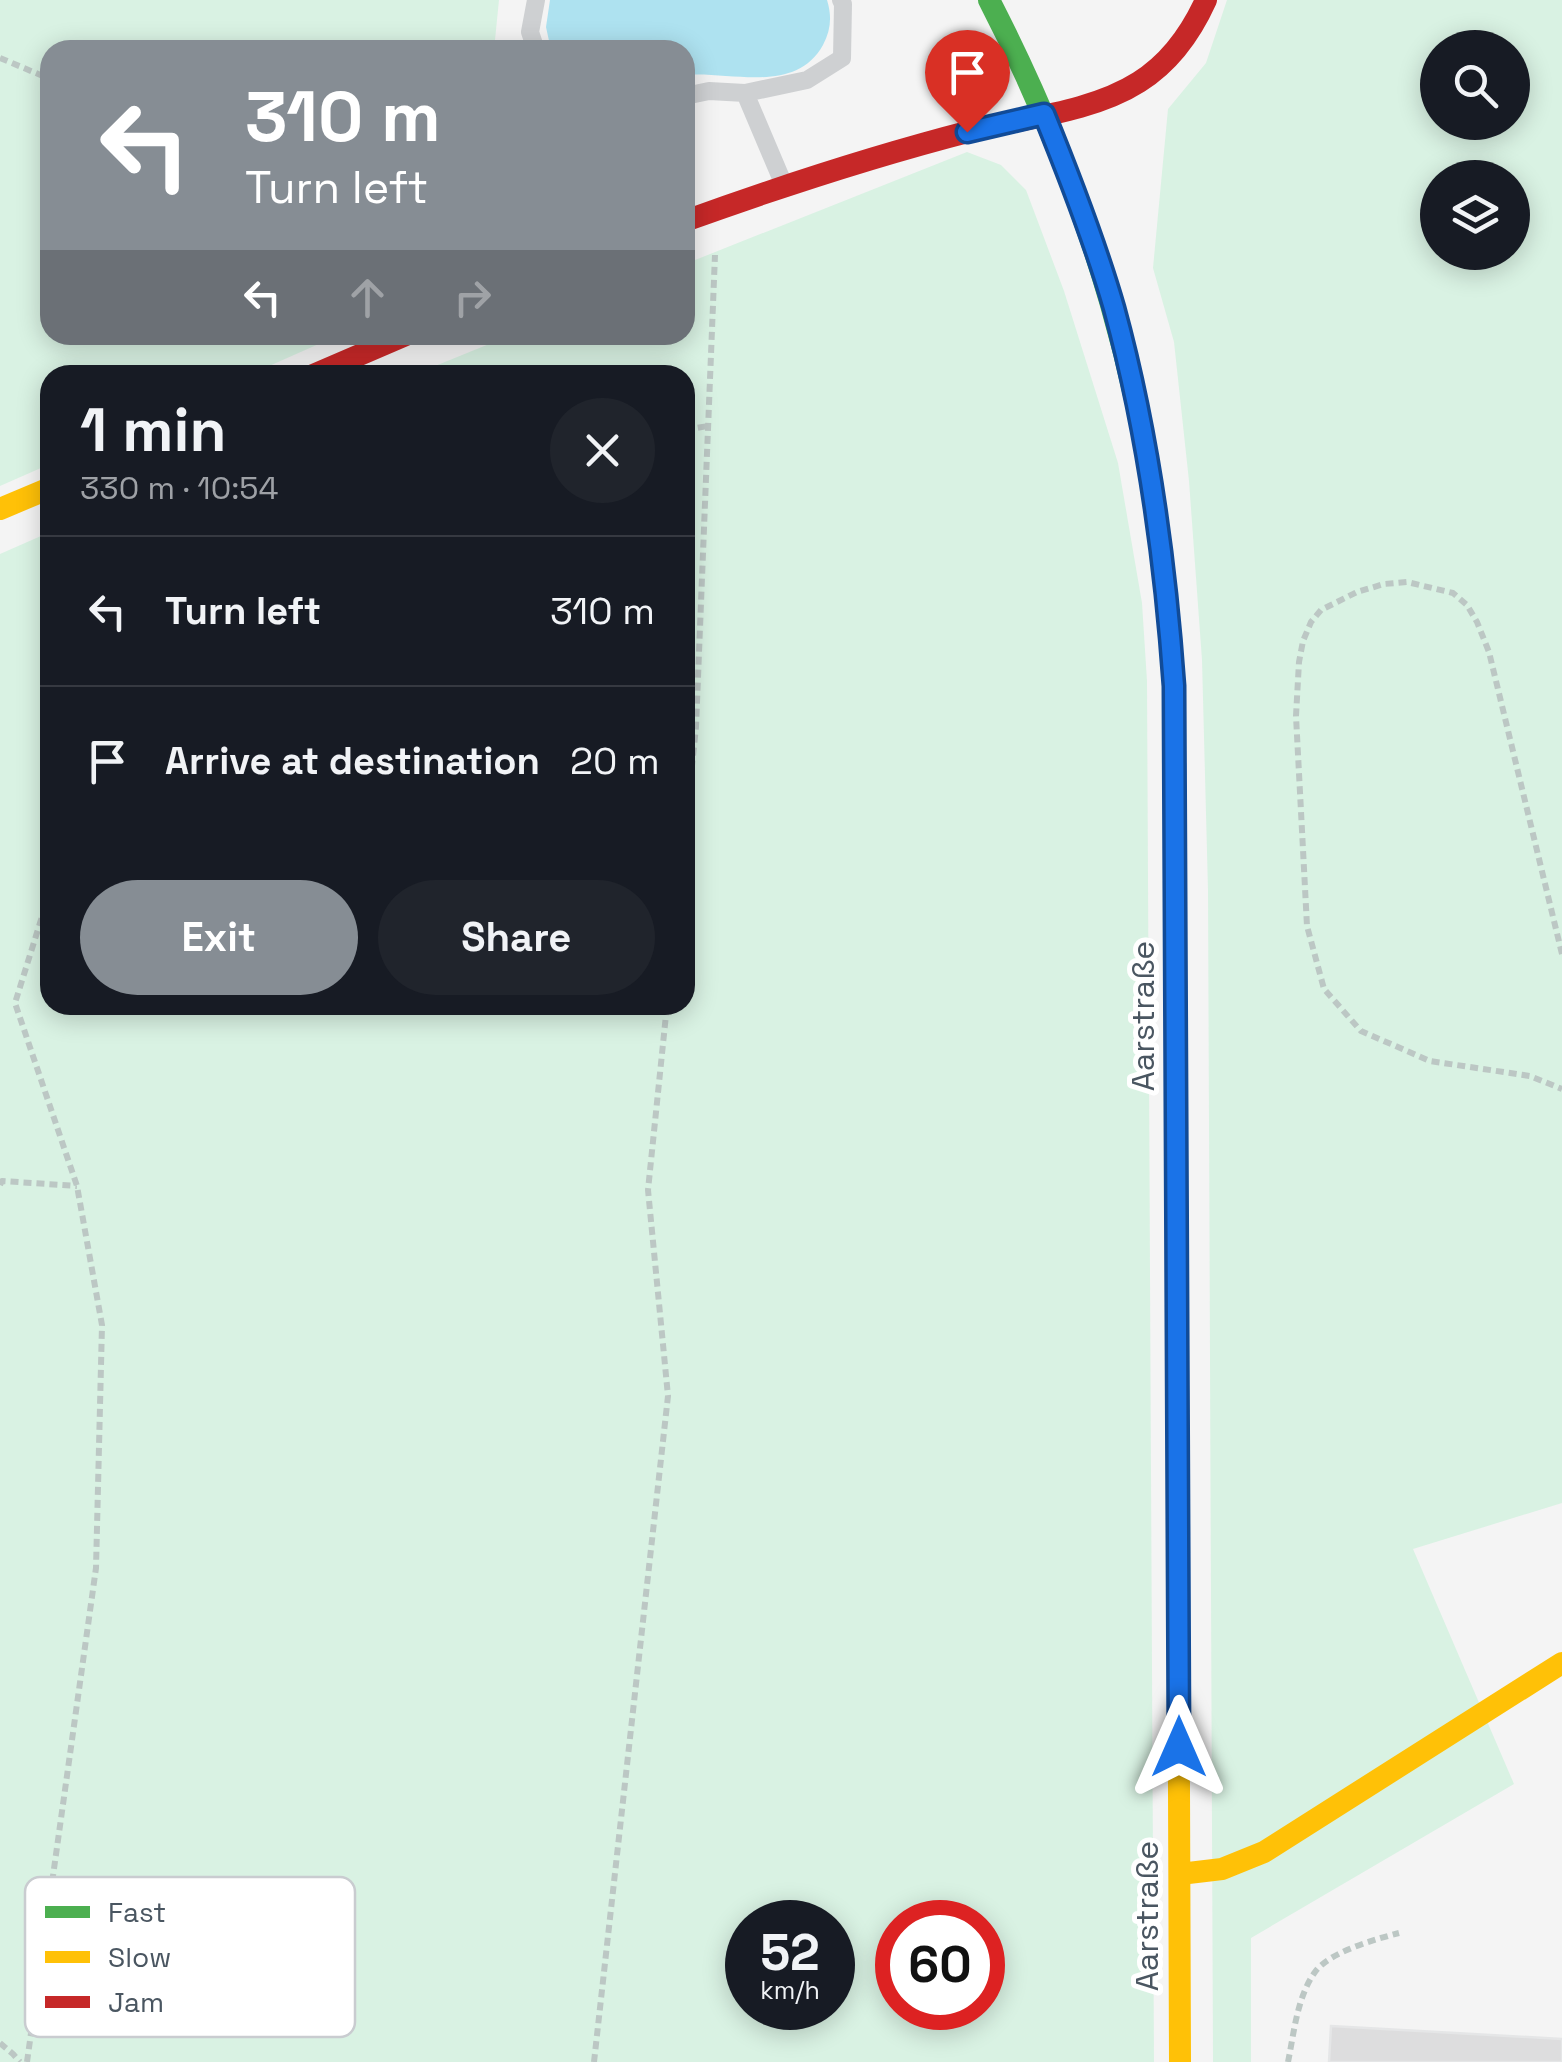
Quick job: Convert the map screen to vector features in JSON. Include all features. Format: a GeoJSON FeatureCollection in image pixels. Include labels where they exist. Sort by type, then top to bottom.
{"type":"FeatureCollection","features":[{"type":"Feature","properties":{"kind":"main road","name":"Aarstraße"},"geometry":{"type":"LineString","coordinates":[[989,0],[1044,114],[1082,210],[1118,326],[1156,512],[1168,613],[1174,686],[1180,2062]]}},
{"type":"Feature","properties":{"kind":"main road"},"geometry":{"type":"LineString","coordinates":[[695,217],[967,132],[1125,92],[1175,54],[1206,0]]}},
{"type":"Feature","properties":{"kind":"main road"},"geometry":{"type":"LineString","coordinates":[[336,365],[383,345]]}},
{"type":"Feature","properties":{"kind":"main road"},"geometry":{"type":"LineString","coordinates":[[0,509],[40,492]]}},
{"type":"Feature","properties":{"kind":"main road"},"geometry":{"type":"LineString","coordinates":[[1180,1874],[1222,1869],[1264,1852],[1562,1663]]}},
{"type":"Feature","properties":{"kind":"lane"},"geometry":{"type":"LineString","coordinates":[[533,40],[530,32],[536,0]]}},
{"type":"Feature","properties":{"kind":"lane"},"geometry":{"type":"LineString","coordinates":[[695,94],[745,93],[807,80],[842,58],[841,0]]}},
{"type":"Feature","properties":{"kind":"lane"},"geometry":{"type":"LineString","coordinates":[[745,93],[785,186]]}},
{"type":"Feature","properties":{"kind":"path"},"geometry":{"type":"LineString","coordinates":[[0,58],[40,76]]}},
{"type":"Feature","properties":{"kind":"path"},"geometry":{"type":"LineString","coordinates":[[695,737],[717,209]]}},
{"type":"Feature","properties":{"kind":"path"},"geometry":{"type":"LineString","coordinates":[[695,428],[709,426]]}},
{"type":"Feature","properties":{"kind":"path"},"geometry":{"type":"LineString","coordinates":[[1562,954],[1489,652],[1467,606],[1453,593],[1407,582],[1356,592],[1321,610],[1303,642],[1296,716],[1307,926],[1324,989],[1361,1031],[1430,1061],[1530,1076],[1562,1088]]}},
{"type":"Feature","properties":{"kind":"path"},"geometry":{"type":"LineString","coordinates":[[40,923],[15,1003],[77,1186],[102,1325],[96,1568],[50,1877]]}},
{"type":"Feature","properties":{"kind":"path"},"geometry":{"type":"LineString","coordinates":[[594,2062],[668,1396],[648,1190],[666,1015]]}},
{"type":"Feature","properties":{"kind":"path"},"geometry":{"type":"LineString","coordinates":[[0,1185],[2,1181],[77,1186]]}},
{"type":"Feature","properties":{"kind":"path"},"geometry":{"type":"LineString","coordinates":[[1288,2062],[1300,2004],[1316,1970],[1356,1945],[1399,1933]]}},
{"type":"Feature","properties":{"kind":"path"},"geometry":{"type":"LineString","coordinates":[[23,2062],[27,2037]]}},
{"type":"Feature","properties":{"kind":"path"},"geometry":{"type":"LineString","coordinates":[[0,2044],[23,2062]]}},
{"type":"Feature","properties":{"kind":"green space"},"geometry":{"type":"Polygon","coordinates":[[[0,0],[499,0],[495,40],[40,40],[40,345],[316,345],[272,365],[40,365],[40,468],[0,486],[0,0]]]}},
{"type":"Feature","properties":{"kind":"green space"},"geometry":{"type":"Polygon","coordinates":[[[1227,0],[1562,0],[1562,1503],[1413,1549],[1514,1784],[1251,1938],[1251,2062],[1213,2062],[1208,890],[1202,660],[1189,481],[1174,342],[1153,268],[1168,109],[1206,63],[1227,0]]]}},
{"type":"Feature","properties":{"kind":"green space"},"geometry":{"type":"Polygon","coordinates":[[[967,152],[1001,165],[1026,190],[1064,291],[1118,463],[1142,603],[1147,681],[1154,2062],[0,2062],[0,554],[40,536],[40,1015],[695,1015],[695,365],[438,365],[486,345],[695,345],[695,260],[967,152]]]}},
{"type":"Feature","properties":{"kind":"water"},"geometry":{"type":"Polygon","coordinates":[[[550,0],[827,0],[830,12],[828,34],[811,60],[796,70],[761,77],[695,75],[695,40],[549,40],[546,27],[550,0]]]}},
{"type":"Feature","properties":{"kind":"building"},"geometry":{"type":"Polygon","coordinates":[[[1331,2026],[1562,2039],[1562,2062],[1329,2062],[1331,2026]]]}},
{"type":"Feature","properties":{"kind":"traffic: fast"},"geometry":{"type":"LineString","coordinates":[[989,0],[1058,150],[1110,303],[1147,460],[1169,624]]}},
{"type":"Feature","properties":{"kind":"traffic: fast"},"geometry":{"type":"LineString","coordinates":[[1176,1059],[1178,1521]]}},
{"type":"Feature","properties":{"kind":"traffic: slow"},"geometry":{"type":"LineString","coordinates":[[0,509],[40,492]]}},
{"type":"Feature","properties":{"kind":"traffic: slow"},"geometry":{"type":"LineString","coordinates":[[1178,1521],[1180,2062]]}},
{"type":"Feature","properties":{"kind":"traffic: slow"},"geometry":{"type":"LineString","coordinates":[[1180,1874],[1222,1869],[1264,1852],[1562,1663]]}},
{"type":"Feature","properties":{"kind":"traffic: jam"},"geometry":{"type":"LineString","coordinates":[[695,218],[899,151],[1057,113],[1120,92],[1170,56],[1206,0]]}},
{"type":"Feature","properties":{"kind":"traffic: jam"},"geometry":{"type":"LineString","coordinates":[[336,365],[383,345]]}},
{"type":"Feature","properties":{"kind":"traffic: jam"},"geometry":{"type":"LineString","coordinates":[[1169,624],[1174,686],[1176,1059]]}},
{"type":"Feature","properties":{"kind":"route"},"geometry":{"type":"LineString","coordinates":[[967,132],[1044,114],[1082,210],[1114,309],[1138,410],[1167,595],[1174,686],[1179,1747]]}}]}
